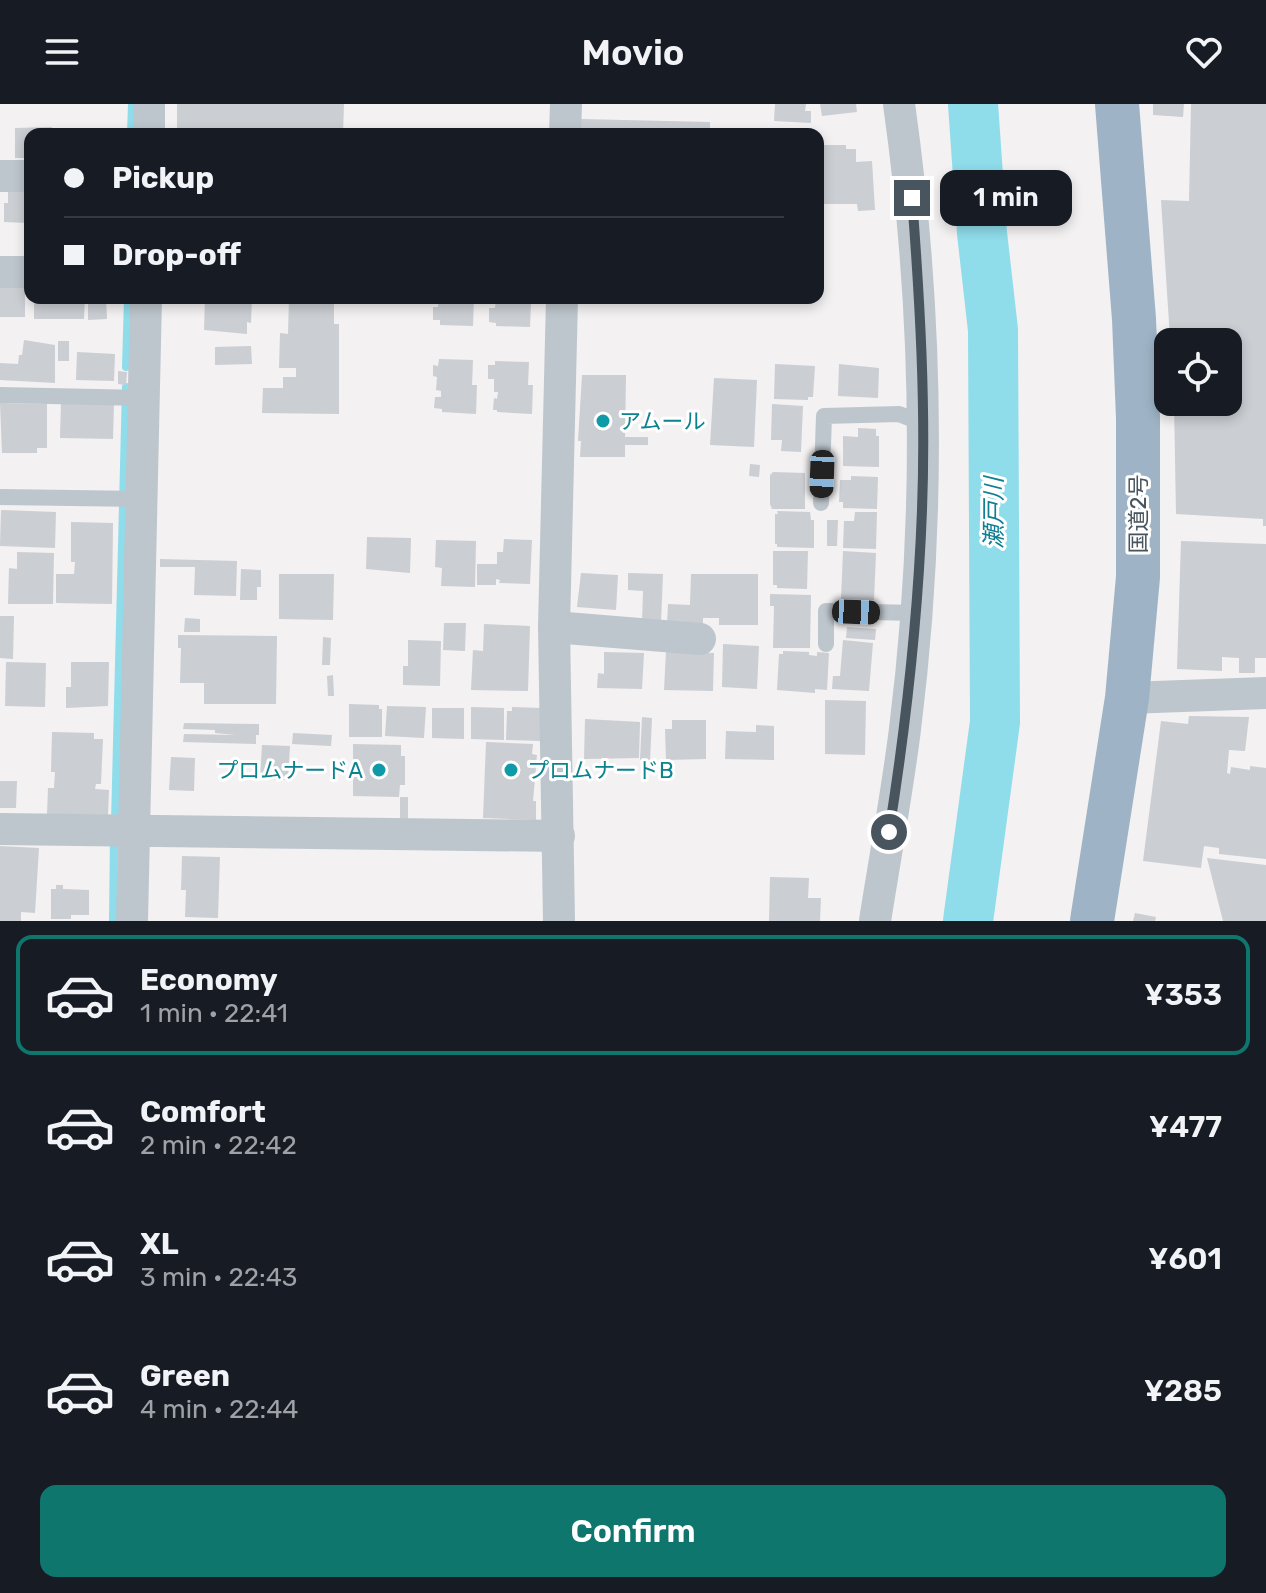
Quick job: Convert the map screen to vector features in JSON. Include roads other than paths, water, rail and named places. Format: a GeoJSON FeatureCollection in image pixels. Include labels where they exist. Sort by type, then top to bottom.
{"type":"FeatureCollection","features":[{"type":"Feature","properties":{"kind":"highway","name":"国道2号"},"geometry":{"type":"LineString","coordinates":[[1066,921],[1098,721],[1109,577],[1106,334],[1088,104]]}},
{"type":"Feature","properties":{"kind":"highway","name":"国道2号"},"geometry":{"type":"LineString","coordinates":[[1092,921],[1127,698],[1138,577],[1138,418],[1134,319],[1117,104]]}},
{"type":"Feature","properties":{"kind":"street"},"geometry":{"type":"LineString","coordinates":[[149,104],[149,128]]}},
{"type":"Feature","properties":{"kind":"street"},"geometry":{"type":"LineString","coordinates":[[565,128],[566,104]]}},
{"type":"Feature","properties":{"kind":"street"},"geometry":{"type":"LineString","coordinates":[[875,921],[905,729],[922,508],[919,293],[912,198],[899,104]]}},
{"type":"Feature","properties":{"kind":"street"},"geometry":{"type":"LineString","coordinates":[[0,176],[24,176]]}},
{"type":"Feature","properties":{"kind":"street"},"geometry":{"type":"LineString","coordinates":[[0,272],[24,272]]}},
{"type":"Feature","properties":{"kind":"street"},"geometry":{"type":"LineString","coordinates":[[132,921],[122,831],[132,398],[145,304]]}},
{"type":"Feature","properties":{"kind":"street"},"geometry":{"type":"LineString","coordinates":[[559,921],[554,627],[562,304]]}},
{"type":"Feature","properties":{"kind":"street"},"geometry":{"type":"LineString","coordinates":[[554,627],[700,639]]}},
{"type":"Feature","properties":{"kind":"street"},"geometry":{"type":"LineString","coordinates":[[1127,698],[1266,693]]}},
{"type":"Feature","properties":{"kind":"street"},"geometry":{"type":"LineString","coordinates":[[0,829],[559,836]]}},
{"type":"Feature","properties":{"kind":"lane"},"geometry":{"type":"LineString","coordinates":[[0,395],[132,398]]}},
{"type":"Feature","properties":{"kind":"lane"},"geometry":{"type":"LineString","coordinates":[[821,503],[824,416],[899,414],[922,423]]}},
{"type":"Feature","properties":{"kind":"lane"},"geometry":{"type":"LineString","coordinates":[[0,497],[132,499]]}},
{"type":"Feature","properties":{"kind":"lane"},"geometry":{"type":"LineString","coordinates":[[826,644],[826,611],[916,613]]}},
{"type":"Feature","properties":{"kind":"waterway"},"geometry":{"type":"LineString","coordinates":[[131,128],[132,104]]}},
{"type":"Feature","properties":{"kind":"waterway","name":"瀬戸川"},"geometry":{"type":"LineString","coordinates":[[968,921],[995,722],[993,330],[982,233],[973,104]]}},
{"type":"Feature","properties":{"kind":"waterway"},"geometry":{"type":"LineString","coordinates":[[126,367],[128,304]]}},
{"type":"Feature","properties":{"kind":"waterway"},"geometry":{"type":"LineString","coordinates":[[115,822],[126,387]]}},
{"type":"Feature","properties":{"kind":"waterway"},"geometry":{"type":"LineString","coordinates":[[113,921],[114,836]]}},
{"type":"Feature","properties":{"kind":"place","name":"アムール"},"geometry":{"type":"Point","coordinates":[603,421]}},
{"type":"Feature","properties":{"kind":"place","name":"プロムナードA"},"geometry":{"type":"Point","coordinates":[379,770]}},
{"type":"Feature","properties":{"kind":"place","name":"プロムナードB"},"geometry":{"type":"Point","coordinates":[511,770]}}]}
